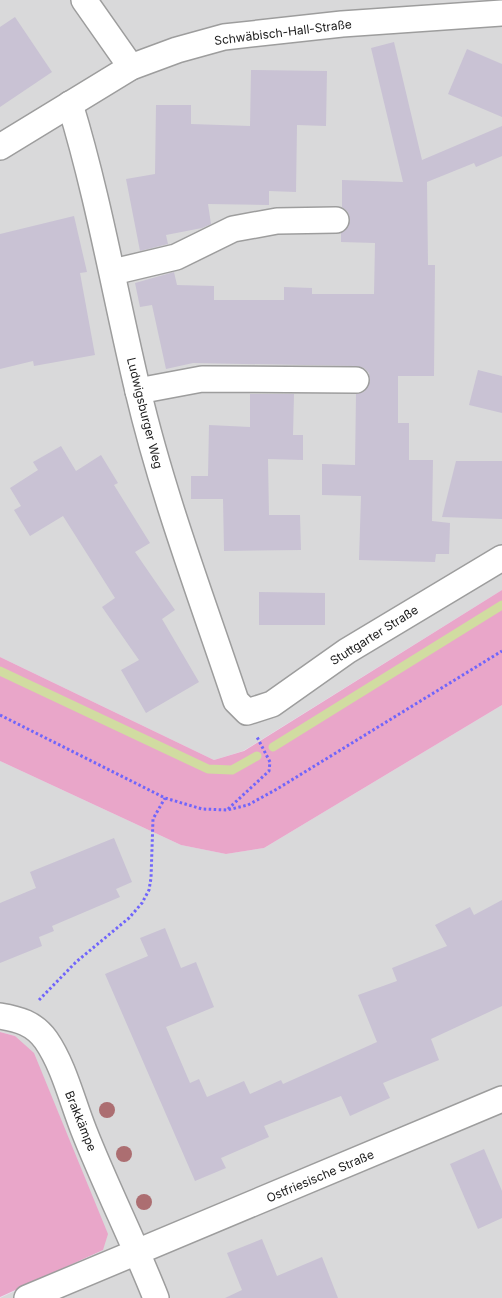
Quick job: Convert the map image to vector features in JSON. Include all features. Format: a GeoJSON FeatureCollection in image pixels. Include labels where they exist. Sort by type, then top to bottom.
{"type":"FeatureCollection","features":[{"type":"Feature","properties":{"kind":"street"},"geometry":{"type":"LineString","coordinates":[[84,0],[131,67]]}},
{"type":"Feature","properties":{"kind":"street","name":"Schwäbisch-Hall-Straße"},"geometry":{"type":"LineString","coordinates":[[0,147],[131,67],[177,50],[224,37],[342,24],[502,13]]}},
{"type":"Feature","properties":{"kind":"street","name":"Ludwigsburger Weg"},"geometry":{"type":"LineString","coordinates":[[70,104],[94,191],[138,391],[157,463],[236,701],[247,712]]}},
{"type":"Feature","properties":{"kind":"street"},"geometry":{"type":"LineString","coordinates":[[113,272],[176,257],[233,229],[277,221],[336,220]]}},
{"type":"Feature","properties":{"kind":"street"},"geometry":{"type":"LineString","coordinates":[[138,391],[202,379],[356,380]]}},
{"type":"Feature","properties":{"kind":"street","name":"Stuttgarter Straße"},"geometry":{"type":"LineString","coordinates":[[247,712],[272,704],[347,652],[502,558]]}},
{"type":"Feature","properties":{"kind":"street","name":"Brakkämpe"},"geometry":{"type":"LineString","coordinates":[[10,1018],[34,1027],[45,1039],[56,1058],[84,1132],[138,1252],[156,1298]]}},
{"type":"Feature","properties":{"kind":"street","name":"Ostfriesische Straße"},"geometry":{"type":"LineString","coordinates":[[138,1252],[502,1099]]}},
{"type":"Feature","properties":{"kind":"street"},"geometry":{"type":"LineString","coordinates":[[27,1298],[138,1252]]}},
{"type":"Feature","properties":{"kind":"path"},"geometry":{"type":"LineString","coordinates":[[0,715],[165,798],[202,809],[227,810],[248,805],[278,789],[502,651]]}},
{"type":"Feature","properties":{"kind":"path"},"geometry":{"type":"LineString","coordinates":[[227,810],[269,771],[270,762],[259,740]]}},
{"type":"Feature","properties":{"kind":"path"},"geometry":{"type":"LineString","coordinates":[[10,1018],[129,918],[142,903],[149,890],[152,870],[153,819],[165,798]]}},
{"type":"Feature","properties":{"kind":"shaded area"},"geometry":{"type":"Polygon","coordinates":[[[0,0],[502,0],[502,590],[243,751],[214,760],[0,657],[0,0]]]}},
{"type":"Feature","properties":{"kind":"shaded area"},"geometry":{"type":"Polygon","coordinates":[[[502,590],[502,705],[264,848],[226,854],[181,845],[0,761],[0,657],[214,760],[244,751],[502,590]]]}},
{"type":"Feature","properties":{"kind":"shaded area"},"geometry":{"type":"Polygon","coordinates":[[[502,705],[502,1298],[0,1298],[103,1250],[15,1036],[0,1032],[0,761],[181,845],[226,854],[264,848],[502,705]]]}},
{"type":"Feature","properties":{"kind":"shaded area"},"geometry":{"type":"Polygon","coordinates":[[[0,1032],[15,1036],[34,1053],[108,1234],[103,1250],[0,1297],[0,1032]]]}},
{"type":"Feature","properties":{"kind":"building"},"geometry":{"type":"Polygon","coordinates":[[[15,17],[52,72],[0,107],[0,27],[15,17]]]}},
{"type":"Feature","properties":{"kind":"building"},"geometry":{"type":"Polygon","coordinates":[[[394,42],[422,160],[502,126],[502,156],[476,167],[474,163],[427,182],[428,265],[435,265],[434,376],[398,376],[398,423],[409,423],[409,460],[433,460],[432,521],[450,523],[449,554],[436,554],[435,562],[359,560],[361,496],[322,495],[322,464],[355,465],[356,394],[364,392],[370,381],[369,373],[364,368],[356,366],[193,363],[166,369],[152,305],[140,307],[135,283],[174,272],[177,285],[214,286],[214,300],[284,300],[284,287],[312,288],[312,294],[374,294],[375,243],[341,242],[341,233],[348,227],[350,220],[348,212],[342,207],[342,180],[403,182],[371,48],[394,42]]]}},
{"type":"Feature","properties":{"kind":"building"},"geometry":{"type":"Polygon","coordinates":[[[467,49],[502,64],[502,117],[448,94],[467,49]]]}},
{"type":"Feature","properties":{"kind":"building"},"geometry":{"type":"Polygon","coordinates":[[[251,70],[327,71],[326,126],[297,125],[296,192],[269,191],[269,205],[208,204],[211,224],[202,228],[166,235],[168,244],[140,251],[126,179],[155,174],[156,105],[191,105],[191,124],[250,126],[251,70]]]}},
{"type":"Feature","properties":{"kind":"building"},"geometry":{"type":"Polygon","coordinates":[[[74,216],[87,272],[80,273],[95,355],[34,366],[33,361],[0,369],[0,234],[74,216]]]}},
{"type":"Feature","properties":{"kind":"building"},"geometry":{"type":"Polygon","coordinates":[[[478,370],[502,376],[502,413],[469,405],[478,370]]]}},
{"type":"Feature","properties":{"kind":"building"},"geometry":{"type":"Polygon","coordinates":[[[250,394],[294,394],[293,435],[303,435],[303,460],[268,459],[269,515],[300,515],[301,550],[224,551],[223,499],[191,499],[191,476],[208,476],[209,425],[250,427],[250,394]]]}},
{"type":"Feature","properties":{"kind":"building"},"geometry":{"type":"Polygon","coordinates":[[[61,446],[76,471],[101,455],[118,483],[114,485],[150,543],[135,552],[175,610],[162,619],[199,682],[146,713],[121,670],[139,660],[102,607],[115,598],[63,516],[30,536],[14,510],[21,506],[10,488],[38,470],[33,462],[61,446]]]}},
{"type":"Feature","properties":{"kind":"building"},"geometry":{"type":"Polygon","coordinates":[[[456,461],[502,461],[502,519],[442,517],[456,461]]]}},
{"type":"Feature","properties":{"kind":"building"},"geometry":{"type":"Polygon","coordinates":[[[259,592],[325,593],[325,625],[259,625],[259,592]]]}},
{"type":"Feature","properties":{"kind":"building"},"geometry":{"type":"Polygon","coordinates":[[[114,838],[132,882],[116,889],[120,897],[52,926],[54,931],[39,937],[42,946],[0,963],[0,903],[36,888],[30,872],[114,838]]]}},
{"type":"Feature","properties":{"kind":"building"},"geometry":{"type":"Polygon","coordinates":[[[502,900],[502,1006],[431,1039],[439,1060],[383,1083],[390,1098],[350,1116],[341,1096],[264,1126],[269,1137],[221,1158],[226,1168],[195,1181],[105,974],[148,956],[140,938],[165,928],[181,968],[196,962],[214,1007],[166,1027],[190,1083],[199,1079],[207,1097],[244,1081],[250,1094],[281,1080],[283,1084],[377,1042],[358,995],[397,981],[392,968],[447,946],[435,925],[470,907],[474,915],[502,900]]]}},
{"type":"Feature","properties":{"kind":"building"},"geometry":{"type":"Polygon","coordinates":[[[484,1149],[502,1191],[502,1218],[478,1229],[450,1164],[484,1149]]]}},
{"type":"Feature","properties":{"kind":"building"},"geometry":{"type":"Polygon","coordinates":[[[262,1239],[277,1276],[322,1257],[338,1298],[225,1298],[242,1290],[227,1253],[262,1239]]]}},
{"type":"Feature","properties":{"kind":"waterway"},"geometry":{"type":"LineString","coordinates":[[273,747],[502,605]]}},
{"type":"Feature","properties":{"kind":"waterway"},"geometry":{"type":"LineString","coordinates":[[0,671],[208,769],[232,770],[257,756]]}}]}
